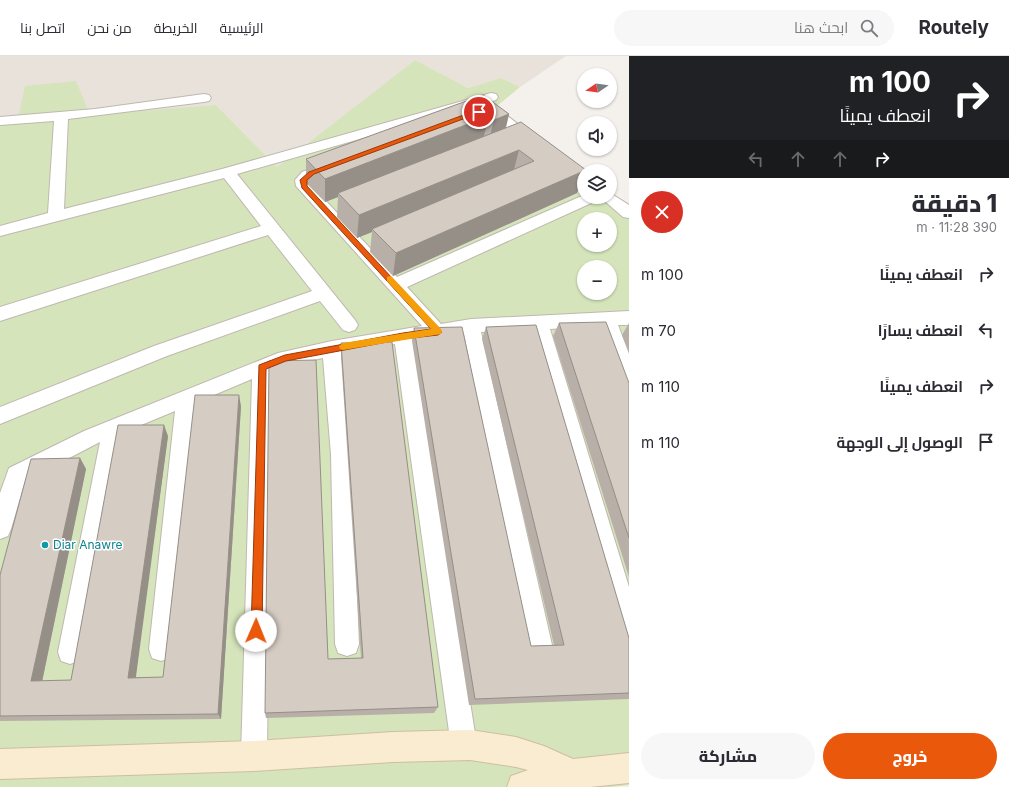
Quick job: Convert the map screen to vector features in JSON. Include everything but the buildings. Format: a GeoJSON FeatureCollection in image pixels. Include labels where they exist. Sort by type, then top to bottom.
{"type":"FeatureCollection","features":[{"type":"Feature","properties":{"kind":"street"},"geometry":{"type":"LineString","coordinates":[[0,231],[227,172],[492,97]]}},
{"type":"Feature","properties":{"kind":"street"},"geometry":{"type":"LineString","coordinates":[[0,121],[61,116],[204,98]]}},
{"type":"Feature","properties":{"kind":"street"},"geometry":{"type":"LineString","coordinates":[[438,127],[479,112],[492,112],[542,148]]}},
{"type":"Feature","properties":{"kind":"street"},"geometry":{"type":"LineString","coordinates":[[56,217],[61,116]]}},
{"type":"Feature","properties":{"kind":"street"},"geometry":{"type":"LineString","coordinates":[[341,162],[307,175],[303,180],[304,186],[438,332]]}},
{"type":"Feature","properties":{"kind":"street"},"geometry":{"type":"LineString","coordinates":[[227,172],[349,325]]}},
{"type":"Feature","properties":{"kind":"street"},"geometry":{"type":"LineString","coordinates":[[395,285],[577,204]]}},
{"type":"Feature","properties":{"kind":"street"},"geometry":{"type":"LineString","coordinates":[[617,204],[629,213]]}},
{"type":"Feature","properties":{"kind":"street"},"geometry":{"type":"LineString","coordinates":[[327,211],[341,205]]}},
{"type":"Feature","properties":{"kind":"street"},"geometry":{"type":"LineString","coordinates":[[0,314],[272,228]]}},
{"type":"Feature","properties":{"kind":"street"},"geometry":{"type":"LineString","coordinates":[[360,246],[374,240]]}},
{"type":"Feature","properties":{"kind":"street"},"geometry":{"type":"LineString","coordinates":[[0,416],[107,371],[177,344],[324,294]]}},
{"type":"Feature","properties":{"kind":"street"},"geometry":{"type":"LineString","coordinates":[[606,318],[629,379]]}},
{"type":"Feature","properties":{"kind":"street"},"geometry":{"type":"LineString","coordinates":[[0,529],[8,478],[113,428],[285,358],[332,348],[471,326],[629,318]]}},
{"type":"Feature","properties":{"kind":"street"},"geometry":{"type":"LineString","coordinates":[[539,322],[629,626]]}},
{"type":"Feature","properties":{"kind":"street"},"geometry":{"type":"LineString","coordinates":[[471,326],[540,645]]}},
{"type":"Feature","properties":{"kind":"street"},"geometry":{"type":"LineString","coordinates":[[403,336],[464,746]]}},
{"type":"Feature","properties":{"kind":"street"},"geometry":{"type":"LineString","coordinates":[[332,348],[340,455],[346,644]]}},
{"type":"Feature","properties":{"kind":"street"},"geometry":{"type":"LineString","coordinates":[[254,756],[262,368]]}},
{"type":"Feature","properties":{"kind":"street"},"geometry":{"type":"LineString","coordinates":[[161,649],[186,398]]}},
{"type":"Feature","properties":{"kind":"street"},"geometry":{"type":"LineString","coordinates":[[70,652],[113,428]]}},
{"type":"Feature","properties":{"kind":"street"},"geometry":{"type":"LineString","coordinates":[[0,764],[254,756],[393,747],[464,746],[493,748],[516,752],[544,761],[572,774]]}},
{"type":"Feature","properties":{"kind":"street"},"geometry":{"type":"LineString","coordinates":[[522,787],[572,774],[629,768]]}},
{"type":"Feature","properties":{"kind":"shaded area"},"geometry":{"type":"Polygon","coordinates":[[[0,56],[566,56],[520,87],[501,78],[468,88],[415,60],[277,167],[216,105],[17,124],[0,124],[0,56]]]}},
{"type":"Feature","properties":{"kind":"green space"},"geometry":{"type":"Polygon","coordinates":[[[415,60],[468,88],[501,78],[520,87],[491,111],[577,177],[577,204],[613,204],[629,216],[629,785],[612,787],[0,787],[0,124],[17,124],[25,86],[76,81],[90,115],[216,105],[277,167],[415,60]]]}},
{"type":"Feature","properties":{"kind":"slow traffic"},"geometry":{"type":"LineString","coordinates":[[343,346],[438,332],[390,279]]}},
{"type":"Feature","properties":{"kind":"place","name":"Diar Anawre"},"geometry":{"type":"Point","coordinates":[45,545]}},
{"type":"Feature","properties":{"kind":"route"},"geometry":{"type":"LineString","coordinates":[[256,631],[262,368],[285,358],[332,348],[403,336],[438,332],[304,186],[302,183],[303,180],[311,173],[479,112]]}}]}
